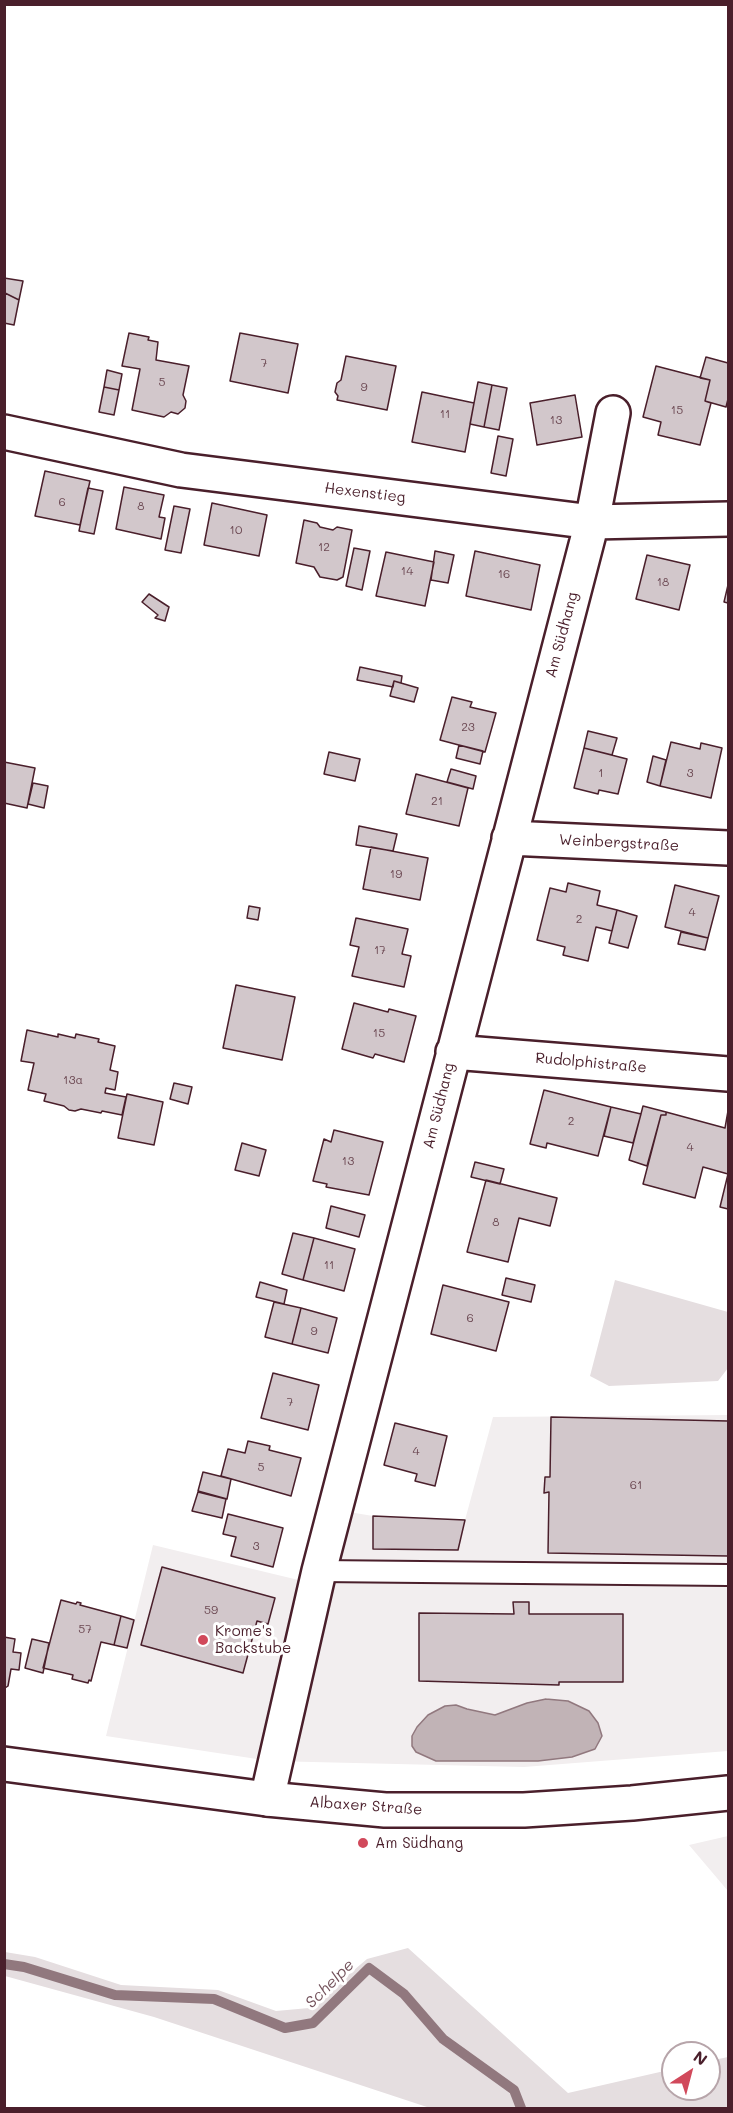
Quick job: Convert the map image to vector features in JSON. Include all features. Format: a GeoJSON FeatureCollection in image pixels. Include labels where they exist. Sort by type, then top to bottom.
{"type":"FeatureCollection","features":[{"type":"Feature","properties":{"kind":"street","name":"Am Südhang"},"geometry":{"type":"LineString","coordinates":[[267,1799],[319,1571],[592,522],[613,413]]}},
{"type":"Feature","properties":{"kind":"street","name":"Hexenstieg"},"geometry":{"type":"LineString","coordinates":[[4,432],[181,470],[592,522],[729,519]]}},
{"type":"Feature","properties":{"kind":"street","name":"Weinbergstraße"},"geometry":{"type":"LineString","coordinates":[[509,838],[729,848]]}},
{"type":"Feature","properties":{"kind":"street","name":"Rudolphistraße"},"geometry":{"type":"LineString","coordinates":[[453,1052],[729,1074]]}},
{"type":"Feature","properties":{"kind":"street","name":"Albaxer Straße"},"geometry":{"type":"LineString","coordinates":[[4,1764],[267,1799],[385,1810],[524,1810],[632,1803],[729,1793]]}},
{"type":"Feature","properties":{"kind":"lane"},"geometry":{"type":"LineString","coordinates":[[319,1571],[729,1575]]}},
{"type":"Feature","properties":{"kind":"shaded area"},"geometry":{"type":"Polygon","coordinates":[[[615,1280],[728,1312],[728,1368],[718,1381],[609,1386],[590,1376],[615,1280]]]}},
{"type":"Feature","properties":{"kind":"shaded area"},"geometry":{"type":"Polygon","coordinates":[[[728,1415],[728,1751],[524,1767],[270,1761],[106,1736],[153,1545],[311,1583],[331,1509],[373,1516],[465,1520],[493,1417],[728,1415]]]}},
{"type":"Feature","properties":{"kind":"shaded area"},"geometry":{"type":"Polygon","coordinates":[[[546,1699],[568,1701],[589,1711],[598,1723],[602,1736],[595,1749],[572,1757],[538,1761],[436,1761],[416,1752],[412,1746],[412,1736],[417,1727],[428,1715],[445,1706],[456,1705],[495,1715],[527,1703],[546,1699]]]}},
{"type":"Feature","properties":{"kind":"shaded area"},"geometry":{"type":"Polygon","coordinates":[[[728,1836],[728,1891],[689,1845],[728,1836]]]}},
{"type":"Feature","properties":{"kind":"shaded area"},"geometry":{"type":"Polygon","coordinates":[[[408,1948],[568,2093],[661,2072],[661,2101],[721,2101],[721,2058],[728,2057],[728,2108],[430,2108],[154,2017],[5,1976],[5,1952],[35,1957],[121,1985],[218,1990],[276,2011],[309,2008],[367,1959],[408,1948]]]}},
{"type":"Feature","properties":{"kind":"building"},"geometry":{"type":"Polygon","coordinates":[[[4,278],[23,281],[19,300],[5,293],[4,278]]]}},
{"type":"Feature","properties":{"kind":"building"},"geometry":{"type":"Polygon","coordinates":[[[5,293],[19,300],[14,325],[4,323],[5,293]]]}},
{"type":"Feature","properties":{"kind":"building"},"geometry":{"type":"Polygon","coordinates":[[[129,333],[149,337],[148,340],[158,342],[156,360],[189,366],[183,395],[186,401],[185,408],[178,414],[171,412],[164,417],[132,410],[140,369],[122,366],[129,333]]]}},
{"type":"Feature","properties":{"kind":"building"},"geometry":{"type":"Polygon","coordinates":[[[240,333],[298,344],[288,393],[230,381],[240,333]]]}},
{"type":"Feature","properties":{"kind":"building"},"geometry":{"type":"Polygon","coordinates":[[[346,356],[396,366],[387,410],[337,400],[338,396],[335,392],[337,383],[341,380],[346,356]]]}},
{"type":"Feature","properties":{"kind":"building"},"geometry":{"type":"Polygon","coordinates":[[[706,357],[728,363],[726,407],[705,401],[710,380],[700,378],[706,357]]]}},
{"type":"Feature","properties":{"kind":"building"},"geometry":{"type":"Polygon","coordinates":[[[656,366],[710,380],[705,401],[711,403],[700,445],[658,435],[661,422],[643,417],[656,366]]]}},
{"type":"Feature","properties":{"kind":"building"},"geometry":{"type":"Polygon","coordinates":[[[107,370],[122,374],[119,390],[104,387],[107,370]]]}},
{"type":"Feature","properties":{"kind":"building"},"geometry":{"type":"Polygon","coordinates":[[[478,382],[492,385],[484,427],[470,424],[478,382]]]}},
{"type":"Feature","properties":{"kind":"building"},"geometry":{"type":"Polygon","coordinates":[[[492,385],[507,388],[499,430],[484,427],[492,385]]]}},
{"type":"Feature","properties":{"kind":"building"},"geometry":{"type":"Polygon","coordinates":[[[104,387],[119,390],[114,415],[99,412],[104,387]]]}},
{"type":"Feature","properties":{"kind":"building"},"geometry":{"type":"Polygon","coordinates":[[[422,392],[474,403],[465,452],[412,442],[422,392]]]}},
{"type":"Feature","properties":{"kind":"building"},"geometry":{"type":"Polygon","coordinates":[[[575,395],[582,437],[537,445],[530,403],[575,395]]]}},
{"type":"Feature","properties":{"kind":"building"},"geometry":{"type":"Polygon","coordinates":[[[498,436],[513,439],[506,476],[491,473],[498,436]]]}},
{"type":"Feature","properties":{"kind":"building"},"geometry":{"type":"Polygon","coordinates":[[[45,471],[90,481],[80,525],[35,516],[45,471]]]}},
{"type":"Feature","properties":{"kind":"building"},"geometry":{"type":"Polygon","coordinates":[[[124,487],[164,495],[159,517],[165,518],[161,539],[116,529],[124,487]]]}},
{"type":"Feature","properties":{"kind":"building"},"geometry":{"type":"Polygon","coordinates":[[[88,488],[103,491],[94,534],[79,531],[88,488]]]}},
{"type":"Feature","properties":{"kind":"building"},"geometry":{"type":"Polygon","coordinates":[[[212,503],[267,515],[259,556],[204,545],[212,503]]]}},
{"type":"Feature","properties":{"kind":"building"},"geometry":{"type":"Polygon","coordinates":[[[174,506],[190,509],[181,553],[165,550],[174,506]]]}},
{"type":"Feature","properties":{"kind":"building"},"geometry":{"type":"Polygon","coordinates":[[[304,520],[333,530],[337,527],[352,530],[343,577],[337,580],[320,577],[314,567],[296,563],[304,520]]]}},
{"type":"Feature","properties":{"kind":"building"},"geometry":{"type":"Polygon","coordinates":[[[354,548],[370,551],[362,590],[346,586],[354,548]]]}},
{"type":"Feature","properties":{"kind":"building"},"geometry":{"type":"Polygon","coordinates":[[[435,551],[454,555],[448,583],[431,580],[435,551]]]}},
{"type":"Feature","properties":{"kind":"building"},"geometry":{"type":"Polygon","coordinates":[[[475,551],[540,565],[531,610],[466,596],[475,551]]]}},
{"type":"Feature","properties":{"kind":"building"},"geometry":{"type":"Polygon","coordinates":[[[386,552],[434,562],[425,606],[376,596],[386,552]]]}},
{"type":"Feature","properties":{"kind":"building"},"geometry":{"type":"Polygon","coordinates":[[[647,555],[690,565],[679,610],[636,599],[647,555]]]}},
{"type":"Feature","properties":{"kind":"building"},"geometry":{"type":"Polygon","coordinates":[[[728,585],[728,603],[724,602],[728,585]]]}},
{"type":"Feature","properties":{"kind":"building"},"geometry":{"type":"Polygon","coordinates":[[[149,594],[169,607],[165,621],[155,618],[158,615],[142,602],[149,594]]]}},
{"type":"Feature","properties":{"kind":"building"},"geometry":{"type":"Polygon","coordinates":[[[360,667],[402,676],[401,683],[394,681],[393,687],[357,680],[360,667]]]}},
{"type":"Feature","properties":{"kind":"building"},"geometry":{"type":"Polygon","coordinates":[[[394,681],[418,688],[414,702],[390,696],[394,681]]]}},
{"type":"Feature","properties":{"kind":"building"},"geometry":{"type":"Polygon","coordinates":[[[452,697],[472,702],[470,707],[496,713],[485,752],[440,740],[452,697]]]}},
{"type":"Feature","properties":{"kind":"building"},"geometry":{"type":"Polygon","coordinates":[[[588,731],[617,738],[612,755],[584,748],[588,731]]]}},
{"type":"Feature","properties":{"kind":"building"},"geometry":{"type":"Polygon","coordinates":[[[671,742],[700,749],[701,743],[722,748],[711,798],[660,786],[671,742]]]}},
{"type":"Feature","properties":{"kind":"building"},"geometry":{"type":"Polygon","coordinates":[[[459,745],[483,751],[480,764],[456,758],[459,745]]]}},
{"type":"Feature","properties":{"kind":"building"},"geometry":{"type":"Polygon","coordinates":[[[584,748],[627,759],[618,794],[599,790],[598,794],[574,788],[584,748]]]}},
{"type":"Feature","properties":{"kind":"building"},"geometry":{"type":"Polygon","coordinates":[[[329,752],[360,759],[355,781],[324,774],[329,752]]]}},
{"type":"Feature","properties":{"kind":"building"},"geometry":{"type":"Polygon","coordinates":[[[653,756],[666,760],[660,786],[647,782],[653,756]]]}},
{"type":"Feature","properties":{"kind":"building"},"geometry":{"type":"Polygon","coordinates":[[[4,762],[35,768],[27,808],[4,803],[4,762]]]}},
{"type":"Feature","properties":{"kind":"building"},"geometry":{"type":"Polygon","coordinates":[[[451,769],[476,776],[473,789],[447,782],[451,769]]]}},
{"type":"Feature","properties":{"kind":"building"},"geometry":{"type":"Polygon","coordinates":[[[416,774],[468,788],[459,826],[406,814],[416,774]]]}},
{"type":"Feature","properties":{"kind":"building"},"geometry":{"type":"Polygon","coordinates":[[[33,783],[48,786],[44,808],[28,804],[33,783]]]}},
{"type":"Feature","properties":{"kind":"building"},"geometry":{"type":"Polygon","coordinates":[[[359,826],[397,834],[393,851],[356,845],[359,826]]]}},
{"type":"Feature","properties":{"kind":"building"},"geometry":{"type":"Polygon","coordinates":[[[371,847],[428,858],[420,900],[363,889],[371,847]]]}},
{"type":"Feature","properties":{"kind":"building"},"geometry":{"type":"Polygon","coordinates":[[[568,883],[600,891],[597,905],[617,910],[612,931],[596,927],[588,961],[563,955],[565,947],[537,940],[550,888],[566,892],[568,883]]]}},
{"type":"Feature","properties":{"kind":"building"},"geometry":{"type":"Polygon","coordinates":[[[675,885],[719,896],[708,938],[665,927],[675,885]]]}},
{"type":"Feature","properties":{"kind":"building"},"geometry":{"type":"Polygon","coordinates":[[[249,906],[260,908],[258,920],[247,918],[249,906]]]}},
{"type":"Feature","properties":{"kind":"building"},"geometry":{"type":"Polygon","coordinates":[[[617,910],[637,916],[628,948],[609,943],[617,910]]]}},
{"type":"Feature","properties":{"kind":"building"},"geometry":{"type":"Polygon","coordinates":[[[356,918],[408,929],[402,954],[411,956],[404,987],[352,976],[359,947],[350,945],[356,918]]]}},
{"type":"Feature","properties":{"kind":"building"},"geometry":{"type":"Polygon","coordinates":[[[681,932],[708,938],[705,950],[678,944],[681,932]]]}},
{"type":"Feature","properties":{"kind":"building"},"geometry":{"type":"Polygon","coordinates":[[[236,985],[295,997],[282,1060],[223,1048],[236,985]]]}},
{"type":"Feature","properties":{"kind":"building"},"geometry":{"type":"Polygon","coordinates":[[[354,1003],[388,1012],[389,1009],[416,1016],[404,1062],[375,1054],[373,1058],[342,1049],[354,1003]]]}},
{"type":"Feature","properties":{"kind":"building"},"geometry":{"type":"Polygon","coordinates":[[[27,1030],[58,1037],[58,1034],[75,1038],[76,1034],[99,1039],[98,1042],[115,1046],[110,1070],[118,1072],[115,1090],[106,1088],[105,1093],[126,1097],[122,1115],[81,1109],[69,1110],[64,1106],[44,1101],[46,1094],[28,1090],[34,1063],[21,1061],[27,1030]]]}},
{"type":"Feature","properties":{"kind":"building"},"geometry":{"type":"Polygon","coordinates":[[[174,1083],[192,1087],[188,1104],[170,1099],[174,1083]]]}},
{"type":"Feature","properties":{"kind":"building"},"geometry":{"type":"Polygon","coordinates":[[[544,1090],[611,1107],[598,1156],[547,1143],[546,1148],[530,1144],[544,1090]]]}},
{"type":"Feature","properties":{"kind":"building"},"geometry":{"type":"Polygon","coordinates":[[[127,1094],[163,1102],[154,1145],[118,1138],[127,1094]]]}},
{"type":"Feature","properties":{"kind":"building"},"geometry":{"type":"Polygon","coordinates":[[[643,1106],[666,1112],[666,1115],[661,1115],[647,1166],[629,1160],[643,1106]]]}},
{"type":"Feature","properties":{"kind":"building"},"geometry":{"type":"Polygon","coordinates":[[[611,1107],[641,1114],[633,1143],[604,1136],[611,1107]]]}},
{"type":"Feature","properties":{"kind":"building"},"geometry":{"type":"Polygon","coordinates":[[[728,1111],[728,1174],[703,1167],[695,1198],[643,1184],[661,1115],[666,1115],[666,1112],[725,1128],[728,1111]]]}},
{"type":"Feature","properties":{"kind":"building"},"geometry":{"type":"Polygon","coordinates":[[[334,1130],[383,1142],[369,1195],[326,1187],[327,1184],[313,1181],[324,1139],[331,1142],[334,1130]]]}},
{"type":"Feature","properties":{"kind":"building"},"geometry":{"type":"Polygon","coordinates":[[[242,1143],[266,1150],[259,1176],[235,1170],[242,1143]]]}},
{"type":"Feature","properties":{"kind":"building"},"geometry":{"type":"Polygon","coordinates":[[[475,1162],[504,1169],[500,1184],[471,1177],[475,1162]]]}},
{"type":"Feature","properties":{"kind":"building"},"geometry":{"type":"Polygon","coordinates":[[[728,1174],[728,1209],[720,1207],[728,1174]]]}},
{"type":"Feature","properties":{"kind":"building"},"geometry":{"type":"Polygon","coordinates":[[[486,1180],[557,1198],[550,1226],[519,1218],[508,1262],[467,1252],[486,1180]]]}},
{"type":"Feature","properties":{"kind":"building"},"geometry":{"type":"Polygon","coordinates":[[[331,1206],[365,1215],[359,1237],[326,1228],[331,1206]]]}},
{"type":"Feature","properties":{"kind":"building"},"geometry":{"type":"Polygon","coordinates":[[[293,1233],[314,1238],[303,1280],[282,1274],[293,1233]]]}},
{"type":"Feature","properties":{"kind":"building"},"geometry":{"type":"Polygon","coordinates":[[[314,1238],[355,1249],[344,1291],[303,1280],[314,1238]]]}},
{"type":"Feature","properties":{"kind":"building"},"geometry":{"type":"Polygon","coordinates":[[[506,1278],[535,1285],[531,1302],[502,1295],[506,1278]]]}},
{"type":"Feature","properties":{"kind":"building"},"geometry":{"type":"Polygon","coordinates":[[[260,1282],[287,1290],[284,1304],[256,1297],[260,1282]]]}},
{"type":"Feature","properties":{"kind":"building"},"geometry":{"type":"Polygon","coordinates":[[[443,1285],[509,1302],[496,1351],[431,1334],[443,1285]]]}},
{"type":"Feature","properties":{"kind":"building"},"geometry":{"type":"Polygon","coordinates":[[[274,1302],[301,1308],[292,1344],[265,1337],[274,1302]]]}},
{"type":"Feature","properties":{"kind":"building"},"geometry":{"type":"Polygon","coordinates":[[[301,1308],[337,1318],[328,1353],[292,1344],[301,1308]]]}},
{"type":"Feature","properties":{"kind":"building"},"geometry":{"type":"Polygon","coordinates":[[[273,1373],[319,1385],[308,1430],[261,1418],[273,1373]]]}},
{"type":"Feature","properties":{"kind":"building"},"geometry":{"type":"Polygon","coordinates":[[[551,1417],[728,1421],[728,1556],[548,1553],[549,1492],[544,1493],[545,1477],[550,1477],[551,1417]]]}},
{"type":"Feature","properties":{"kind":"building"},"geometry":{"type":"Polygon","coordinates":[[[395,1423],[447,1436],[435,1486],[415,1481],[417,1474],[384,1465],[395,1423]]]}},
{"type":"Feature","properties":{"kind":"building"},"geometry":{"type":"Polygon","coordinates":[[[248,1441],[270,1446],[269,1450],[301,1458],[291,1496],[221,1476],[228,1449],[245,1453],[248,1441]]]}},
{"type":"Feature","properties":{"kind":"building"},"geometry":{"type":"Polygon","coordinates":[[[203,1472],[231,1479],[227,1499],[198,1491],[203,1472]]]}},
{"type":"Feature","properties":{"kind":"building"},"geometry":{"type":"Polygon","coordinates":[[[198,1492],[226,1499],[222,1518],[192,1511],[198,1492]]]}},
{"type":"Feature","properties":{"kind":"building"},"geometry":{"type":"Polygon","coordinates":[[[228,1514],[283,1528],[273,1567],[231,1556],[236,1537],[223,1534],[228,1514]]]}},
{"type":"Feature","properties":{"kind":"building"},"geometry":{"type":"Polygon","coordinates":[[[373,1516],[465,1520],[458,1550],[373,1549],[373,1516]]]}},
{"type":"Feature","properties":{"kind":"building"},"geometry":{"type":"Polygon","coordinates":[[[162,1567],[275,1598],[268,1624],[257,1621],[243,1673],[141,1645],[162,1567]]]}},
{"type":"Feature","properties":{"kind":"building"},"geometry":{"type":"Polygon","coordinates":[[[61,1600],[81,1603],[80,1605],[121,1616],[114,1645],[101,1642],[91,1681],[89,1680],[88,1683],[72,1679],[73,1675],[43,1668],[61,1600]]]}},
{"type":"Feature","properties":{"kind":"building"},"geometry":{"type":"Polygon","coordinates":[[[513,1602],[529,1602],[529,1614],[623,1614],[623,1682],[559,1682],[559,1685],[419,1681],[419,1613],[514,1614],[513,1602]]]}},
{"type":"Feature","properties":{"kind":"building"},"geometry":{"type":"Polygon","coordinates":[[[121,1616],[134,1620],[127,1648],[114,1645],[121,1616]]]}},
{"type":"Feature","properties":{"kind":"building"},"geometry":{"type":"Polygon","coordinates":[[[4,1637],[15,1639],[13,1652],[21,1653],[19,1670],[11,1669],[8,1686],[5,1688],[4,1637]]]}},
{"type":"Feature","properties":{"kind":"building"},"geometry":{"type":"Polygon","coordinates":[[[32,1639],[49,1643],[43,1673],[25,1668],[32,1639]]]}},
{"type":"Feature","properties":{"kind":"waterway","name":"Schelpe"},"geometry":{"type":"LineString","coordinates":[[4,1964],[24,1967],[115,1995],[214,1999],[285,2028],[313,2023],[369,1968],[404,1994],[443,2039],[514,2090],[521,2108]]}},
{"type":"Feature","properties":{"kind":"place","name":"Krome's Backstube"},"geometry":{"type":"Point","coordinates":[203,1640]}},
{"type":"Feature","properties":{"kind":"place","name":"Am Südhang"},"geometry":{"type":"Point","coordinates":[363,1843]}}]}
